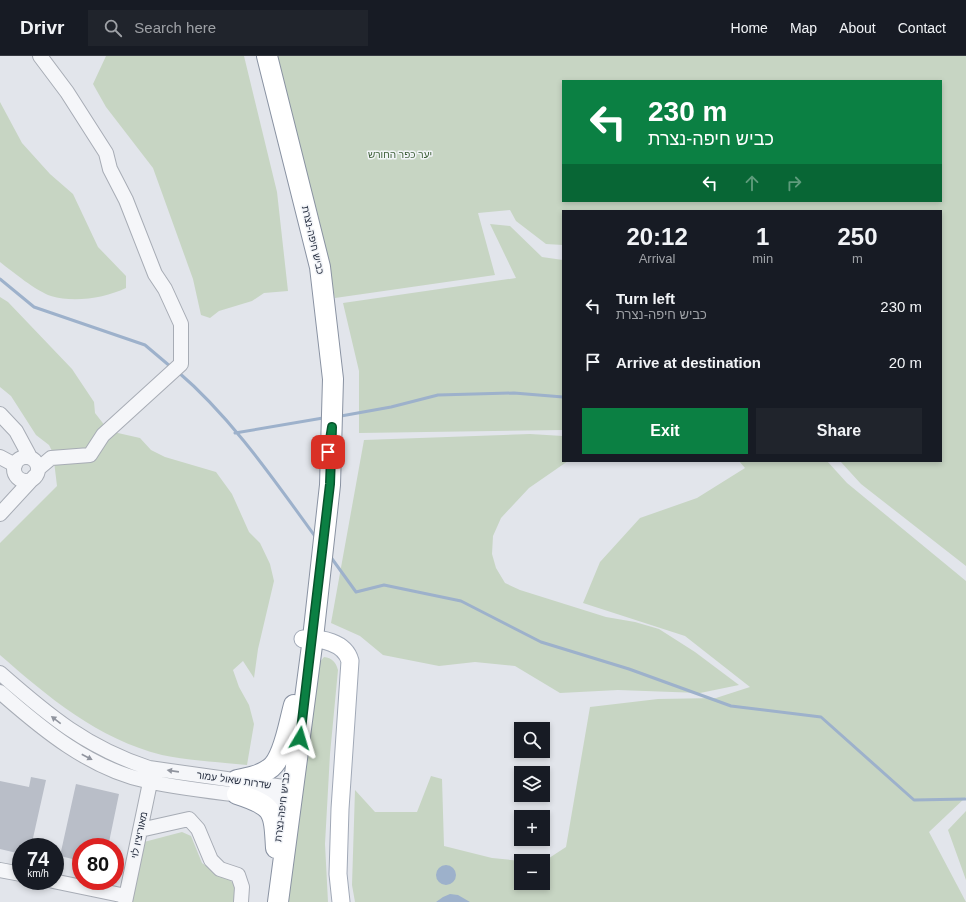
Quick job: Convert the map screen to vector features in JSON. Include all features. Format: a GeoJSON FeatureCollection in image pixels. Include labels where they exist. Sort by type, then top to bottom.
{"type":"FeatureCollection","features":[{"type":"Feature","properties":{"kind":"highway","name":"כביש חיפה-נצרת"},"geometry":{"type":"LineString","coordinates":[[267,56],[320,267],[333,379],[330,484],[270,902]]}},
{"type":"Feature","properties":{"kind":"highway","name":"כביש חיפה-נצרת"},"geometry":{"type":"LineString","coordinates":[[278,902],[295,701],[308,638]]}},
{"type":"Feature","properties":{"kind":"highway"},"geometry":{"type":"LineString","coordinates":[[276,853],[274,820],[271,812],[266,806],[237,787],[271,769],[279,760],[295,701]]}},
{"type":"Feature","properties":{"kind":"main road"},"geometry":{"type":"LineString","coordinates":[[308,638],[342,647],[348,653],[350,661],[340,809],[338,874],[341,902]]}},
{"type":"Feature","properties":{"kind":"street"},"geometry":{"type":"LineString","coordinates":[[0,514],[34,467],[51,458],[90,455],[103,435],[180,364],[181,324],[165,289],[155,274],[126,200],[110,169],[106,153],[68,92],[40,56]]}},
{"type":"Feature","properties":{"kind":"street"},"geometry":{"type":"LineString","coordinates":[[0,414],[16,431],[34,467]]}},
{"type":"Feature","properties":{"kind":"street"},"geometry":{"type":"LineString","coordinates":[[0,457],[15,466]]}},
{"type":"Feature","properties":{"kind":"street"},"geometry":{"type":"LineString","coordinates":[[19,459],[34,467],[28,480],[21,479],[15,473],[15,466],[19,459]]}},
{"type":"Feature","properties":{"kind":"street","name":"שדרות שאול עמור"},"geometry":{"type":"LineString","coordinates":[[0,673],[37,705],[84,740],[129,761],[151,775]]}},
{"type":"Feature","properties":{"kind":"street","name":"שדרות שאול עמור"},"geometry":{"type":"LineString","coordinates":[[0,692],[33,720],[77,752],[124,774],[151,775],[286,794]]}},
{"type":"Feature","properties":{"kind":"street","name":"מאוריציו לוי"},"geometry":{"type":"LineString","coordinates":[[126,899],[151,775]]}},
{"type":"Feature","properties":{"kind":"street"},"geometry":{"type":"LineString","coordinates":[[140,830],[189,819],[198,829],[211,860],[220,869],[238,875],[242,887],[241,902]]}},
{"type":"Feature","properties":{"kind":"street"},"geometry":{"type":"LineString","coordinates":[[0,870],[12,872]]}},
{"type":"Feature","properties":{"kind":"street"},"geometry":{"type":"LineString","coordinates":[[64,884],[126,899]]}},
{"type":"Feature","properties":{"kind":"green space"},"geometry":{"type":"Polygon","coordinates":[[[106,56],[244,56],[277,192],[288,291],[264,293],[252,301],[219,311],[210,318],[201,315],[193,279],[153,168],[106,107],[93,84],[106,56]]]}},
{"type":"Feature","properties":{"kind":"green space","name":"יער כפר החורש"},"geometry":{"type":"Polygon","coordinates":[[[275,56],[966,56],[966,566],[861,484],[841,462],[942,462],[942,210],[562,210],[562,245],[546,244],[516,221],[510,210],[478,213],[495,275],[335,298],[275,56]]]}},
{"type":"Feature","properties":{"kind":"green space"},"geometry":{"type":"Polygon","coordinates":[[[0,102],[22,143],[50,174],[73,194],[98,247],[126,276],[126,288],[118,292],[99,297],[79,299],[60,298],[45,294],[0,262],[0,102]]]}},
{"type":"Feature","properties":{"kind":"green space"},"geometry":{"type":"Polygon","coordinates":[[[490,224],[510,226],[542,257],[562,260],[562,430],[359,433],[359,371],[343,303],[516,278],[490,224]]]}},
{"type":"Feature","properties":{"kind":"green space"},"geometry":{"type":"Polygon","coordinates":[[[0,297],[8,302],[72,369],[94,402],[95,413],[109,431],[140,438],[151,450],[165,457],[216,472],[232,494],[249,532],[260,543],[270,564],[274,581],[258,649],[254,678],[243,661],[233,670],[239,687],[249,705],[254,724],[247,765],[194,760],[162,755],[116,739],[75,715],[55,701],[0,655],[0,543],[57,486],[53,453],[49,445],[36,435],[11,396],[0,387],[0,297]]]}},
{"type":"Feature","properties":{"kind":"green space"},"geometry":{"type":"Polygon","coordinates":[[[530,434],[562,436],[562,462],[567,462],[529,488],[501,518],[493,536],[492,554],[496,568],[505,583],[520,590],[606,617],[635,622],[659,629],[695,652],[739,685],[700,693],[618,690],[560,693],[515,666],[475,662],[439,666],[383,655],[360,636],[331,623],[364,440],[530,434]]]}},
{"type":"Feature","properties":{"kind":"green space"},"geometry":{"type":"Polygon","coordinates":[[[740,462],[828,462],[847,483],[966,581],[966,797],[929,832],[966,902],[355,902],[352,885],[355,790],[375,812],[417,812],[431,776],[442,779],[444,846],[492,858],[514,860],[514,890],[550,890],[550,857],[566,847],[590,707],[658,699],[716,698],[750,687],[685,636],[583,603],[600,562],[640,518],[697,498],[745,468],[740,462]]]}},
{"type":"Feature","properties":{"kind":"green space"},"geometry":{"type":"Polygon","coordinates":[[[324,657],[333,661],[338,670],[330,754],[325,844],[328,902],[288,902],[319,663],[324,657]]]}},
{"type":"Feature","properties":{"kind":"green space"},"geometry":{"type":"Polygon","coordinates":[[[966,811],[966,880],[948,830],[966,811]]]}},
{"type":"Feature","properties":{"kind":"green space"},"geometry":{"type":"Polygon","coordinates":[[[182,832],[191,836],[202,863],[229,879],[238,888],[236,902],[132,902],[144,842],[182,832]]]}},
{"type":"Feature","properties":{"kind":"water"},"geometry":{"type":"Polygon","coordinates":[[[442,865],[450,865],[456,871],[456,879],[450,885],[442,885],[436,879],[436,871],[442,865]]]}},
{"type":"Feature","properties":{"kind":"water"},"geometry":{"type":"Polygon","coordinates":[[[450,894],[458,895],[470,902],[436,902],[450,894]]]}},
{"type":"Feature","properties":{"kind":"building"},"geometry":{"type":"Polygon","coordinates":[[[31,777],[46,780],[33,838],[12,838],[12,852],[0,849],[0,781],[29,787],[31,777]]]}},
{"type":"Feature","properties":{"kind":"building"},"geometry":{"type":"Polygon","coordinates":[[[76,784],[119,794],[110,838],[72,838],[72,859],[64,857],[64,838],[76,784]]]}},
{"type":"Feature","properties":{"kind":"waterway"},"geometry":{"type":"LineString","coordinates":[[0,279],[34,307],[145,345],[171,367]]}},
{"type":"Feature","properties":{"kind":"waterway"},"geometry":{"type":"LineString","coordinates":[[177,371],[216,409],[252,450],[317,539]]}},
{"type":"Feature","properties":{"kind":"waterway"},"geometry":{"type":"LineString","coordinates":[[341,416],[391,407],[438,395],[514,393],[562,397]]}},
{"type":"Feature","properties":{"kind":"waterway"},"geometry":{"type":"LineString","coordinates":[[235,433],[323,418]]}},
{"type":"Feature","properties":{"kind":"waterway"},"geometry":{"type":"LineString","coordinates":[[330,556],[356,592],[384,585],[461,601],[541,642],[629,669],[731,706],[821,717],[914,800],[966,799]]}},
{"type":"Feature","properties":{"kind":"route"},"geometry":{"type":"LineString","coordinates":[[300,738],[330,484],[332,427],[328,452]]}}]}
